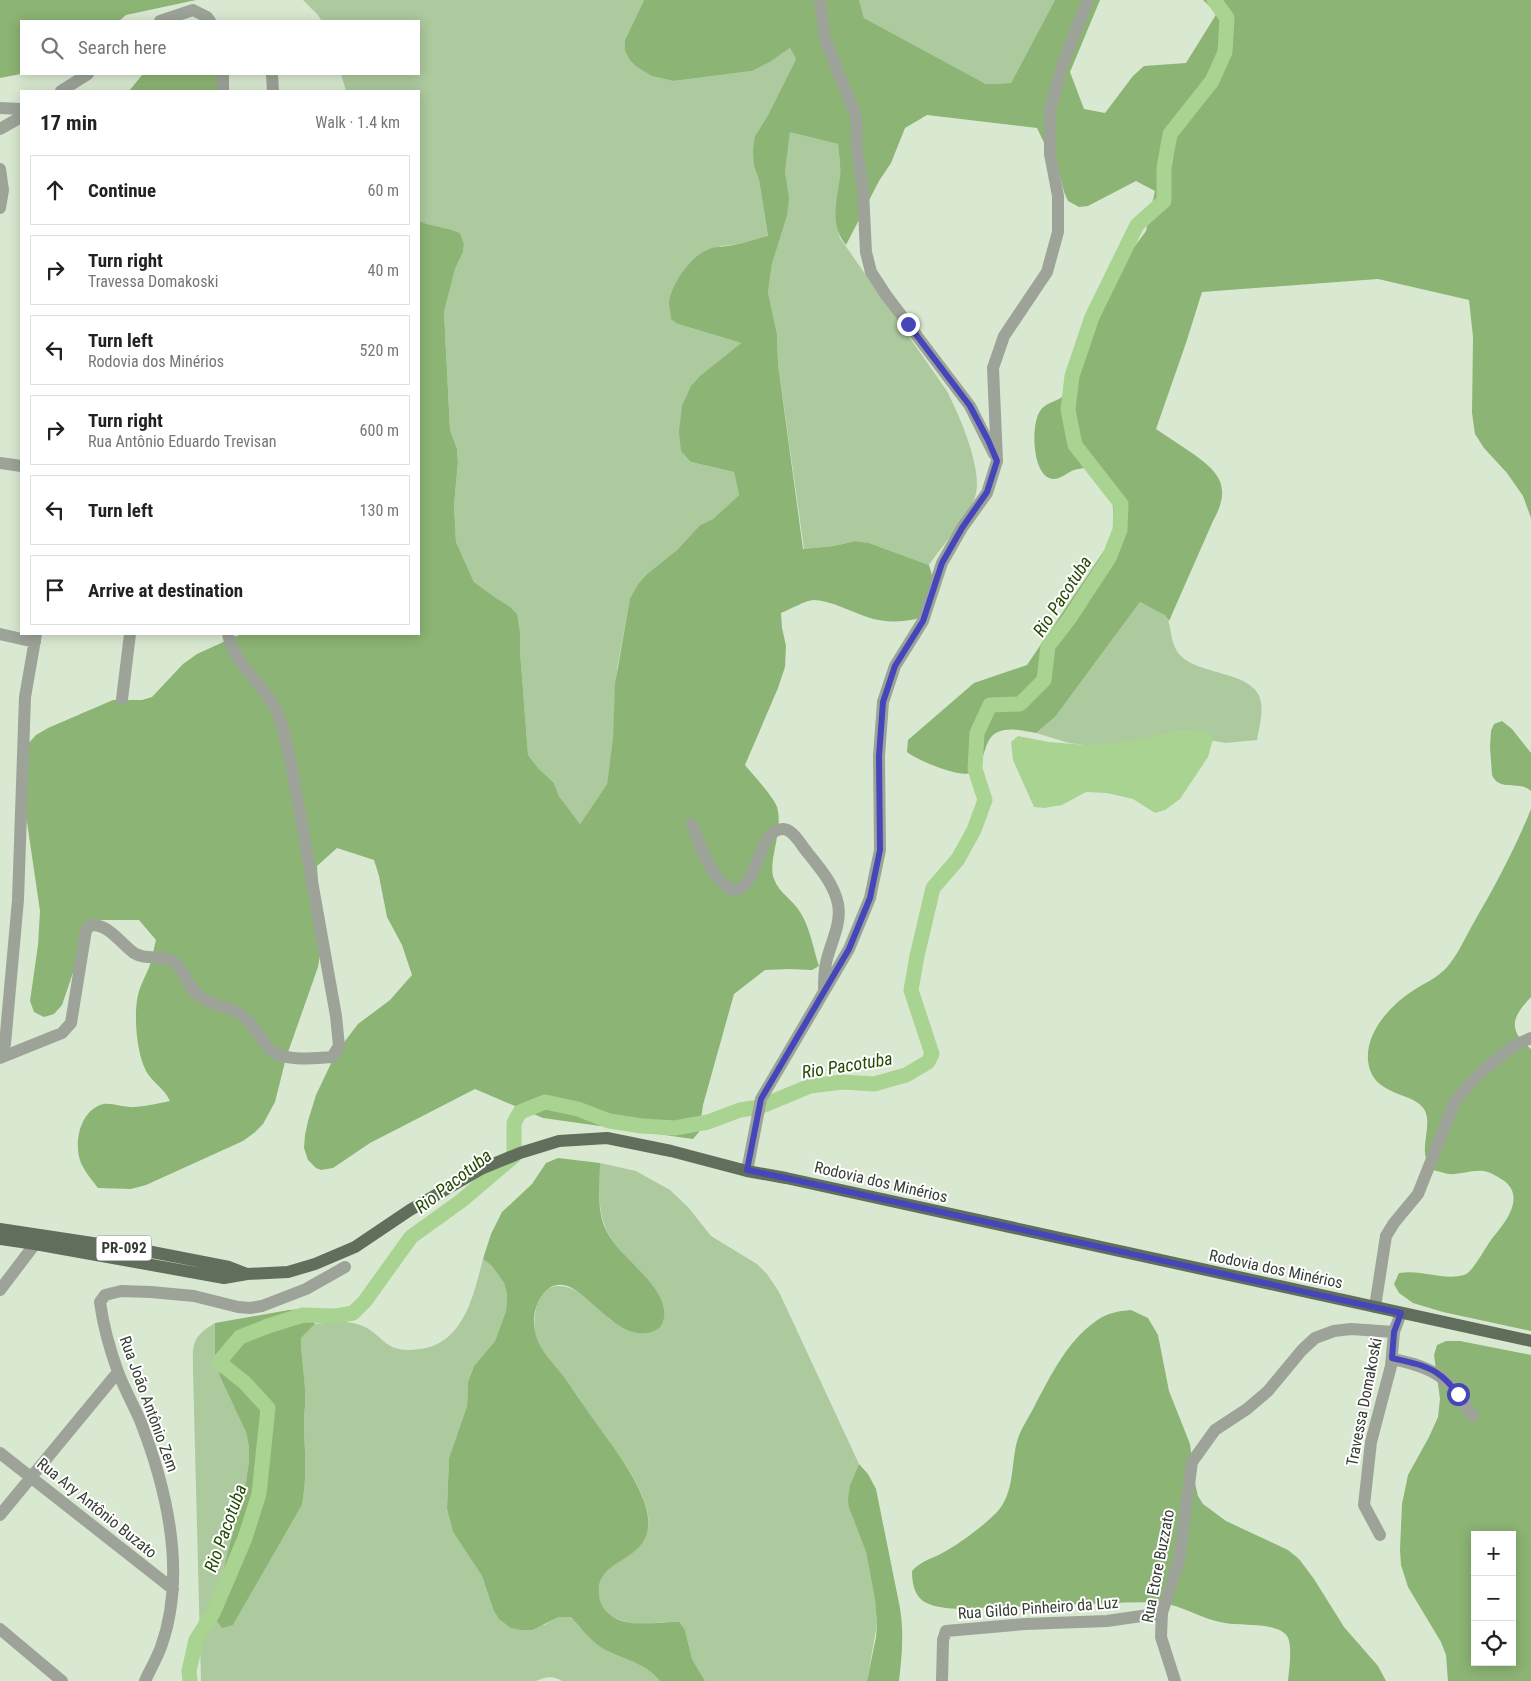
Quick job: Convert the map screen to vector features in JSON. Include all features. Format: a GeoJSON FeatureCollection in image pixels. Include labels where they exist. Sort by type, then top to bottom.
{"type":"FeatureCollection","features":[{"type":"Feature","properties":{"kind":"main road","name":"Rodovia dos Minérios"},"geometry":{"type":"LineString","coordinates":[[0,1239],[224,1278],[246,1274],[288,1272],[316,1264],[354,1247],[410,1210],[481,1169],[520,1153],[559,1141],[607,1138],[1531,1341]]}},
{"type":"Feature","properties":{"kind":"main road","name":"Rodovia dos Minérios"},"geometry":{"type":"LineString","coordinates":[[0,1229],[152,1252],[229,1267],[246,1274]]}},
{"type":"Feature","properties":{"kind":"street"},"geometry":{"type":"LineString","coordinates":[[820,0],[825,39],[856,116],[866,252],[871,272],[886,295],[970,406],[997,461]]}},
{"type":"Feature","properties":{"kind":"street"},"geometry":{"type":"LineString","coordinates":[[747,1170],[761,1099],[849,949],[870,898],[880,850],[879,756],[883,702],[895,666],[923,621],[942,563],[962,528],[987,492],[997,461],[992,368],[1004,336],[1047,272],[1058,232],[1058,196],[1050,154],[1050,111],[1063,62],[1088,0]]}},
{"type":"Feature","properties":{"kind":"street"},"geometry":{"type":"LineString","coordinates":[[163,20],[193,10],[209,20]]}},
{"type":"Feature","properties":{"kind":"street"},"geometry":{"type":"LineString","coordinates":[[63,90],[86,75]]}},
{"type":"Feature","properties":{"kind":"street"},"geometry":{"type":"LineString","coordinates":[[223,75],[223,90]]}},
{"type":"Feature","properties":{"kind":"street"},"geometry":{"type":"LineString","coordinates":[[272,75],[273,90]]}},
{"type":"Feature","properties":{"kind":"street"},"geometry":{"type":"LineString","coordinates":[[0,108],[20,109]]}},
{"type":"Feature","properties":{"kind":"street"},"geometry":{"type":"LineString","coordinates":[[0,130],[20,118]]}},
{"type":"Feature","properties":{"kind":"street"},"geometry":{"type":"LineString","coordinates":[[0,168],[3,190],[0,207]]}},
{"type":"Feature","properties":{"kind":"street"},"geometry":{"type":"LineString","coordinates":[[0,463],[20,466]]}},
{"type":"Feature","properties":{"kind":"street"},"geometry":{"type":"LineString","coordinates":[[0,634],[35,638],[25,697],[18,900],[6,971],[5,1044],[0,1053]]}},
{"type":"Feature","properties":{"kind":"street"},"geometry":{"type":"LineString","coordinates":[[122,699],[130,635]]}},
{"type":"Feature","properties":{"kind":"street"},"geometry":{"type":"LineString","coordinates":[[0,1058],[62,1033],[71,1024],[86,930],[91,925],[99,925],[143,957],[173,961],[195,992],[208,1002],[238,1012],[250,1021],[273,1051],[293,1058],[332,1057],[339,1046],[336,1016],[284,730],[271,701],[234,654],[228,635]]}},
{"type":"Feature","properties":{"kind":"street"},"geometry":{"type":"LineString","coordinates":[[692,824],[710,866],[723,883],[732,890],[741,888],[748,880],[764,844],[776,831],[782,829],[789,830],[822,871],[834,890],[838,904],[837,925],[825,968],[824,990]]}},
{"type":"Feature","properties":{"kind":"street"},"geometry":{"type":"LineString","coordinates":[[1375,1307],[1386,1236],[1394,1223],[1418,1194],[1455,1102],[1482,1071],[1515,1045],[1531,1038]]}},
{"type":"Feature","properties":{"kind":"street"},"geometry":{"type":"LineString","coordinates":[[0,1290],[35,1244]]}},
{"type":"Feature","properties":{"kind":"street","name":"Rua João Antônio Zem"},"geometry":{"type":"LineString","coordinates":[[145,1681],[161,1647],[173,1589],[168,1515],[155,1460],[118,1372],[101,1312],[100,1302],[105,1295],[121,1291],[160,1292],[194,1296],[238,1307],[250,1308],[262,1306],[306,1289],[346,1267]]}},
{"type":"Feature","properties":{"kind":"street"},"geometry":{"type":"LineString","coordinates":[[1394,1332],[1401,1313]]}},
{"type":"Feature","properties":{"kind":"street","name":"Rua Etore Buzzato"},"geometry":{"type":"LineString","coordinates":[[1175,1681],[1161,1637],[1162,1614],[1179,1560],[1192,1462],[1215,1430],[1247,1409],[1268,1391],[1302,1350],[1315,1338],[1334,1331],[1351,1329],[1394,1332]]}},
{"type":"Feature","properties":{"kind":"street","name":"Travessa Domakoski"},"geometry":{"type":"LineString","coordinates":[[1380,1534],[1364,1505],[1371,1442],[1391,1366],[1394,1332]]}},
{"type":"Feature","properties":{"kind":"street"},"geometry":{"type":"LineString","coordinates":[[1392,1358],[1415,1363],[1441,1376],[1458,1394],[1473,1416]]}},
{"type":"Feature","properties":{"kind":"street"},"geometry":{"type":"LineString","coordinates":[[0,1515],[118,1372]]}},
{"type":"Feature","properties":{"kind":"street","name":"Rua Ary Antônio Buzato"},"geometry":{"type":"LineString","coordinates":[[0,1452],[173,1589]]}},
{"type":"Feature","properties":{"kind":"street","name":"Rua Gildo Pinheiro da Luz"},"geometry":{"type":"LineString","coordinates":[[942,1681],[942,1640],[946,1632],[1025,1624],[1107,1621],[1162,1614]]}},
{"type":"Feature","properties":{"kind":"street"},"geometry":{"type":"LineString","coordinates":[[0,1629],[62,1681]]}},
{"type":"Feature","properties":{"kind":"shaded area"},"geometry":{"type":"Polygon","coordinates":[[[0,0],[196,0],[126,15],[120,20],[20,20],[20,74],[0,78],[0,0]]]}},
{"type":"Feature","properties":{"kind":"shaded area"},"geometry":{"type":"Polygon","coordinates":[[[303,0],[644,0],[625,40],[652,76],[673,81],[752,71],[770,62],[790,48],[796,59],[768,115],[755,136],[754,166],[759,180],[768,237],[720,246],[678,324],[741,343],[701,375],[691,462],[734,472],[739,495],[713,519],[700,525],[677,550],[647,574],[638,584],[630,598],[617,669],[613,737],[607,784],[580,824],[559,796],[554,783],[528,755],[520,633],[509,606],[474,582],[456,542],[454,505],[458,462],[457,449],[450,430],[444,312],[455,269],[463,252],[464,244],[460,233],[420,221],[420,90],[346,90],[341,75],[420,75],[420,20],[321,20],[303,0]]]}},
{"type":"Feature","properties":{"kind":"shaded area"},"geometry":{"type":"Polygon","coordinates":[[[644,0],[859,0],[864,18],[986,84],[1011,83],[1055,0],[1100,0],[1070,72],[1084,109],[1105,113],[1133,76],[1144,66],[1186,63],[1217,13],[1203,0],[1531,0],[1531,518],[1523,496],[1475,434],[1472,413],[1473,337],[1469,300],[1378,279],[1202,292],[1156,429],[1199,458],[1215,472],[1222,488],[1222,498],[1169,621],[1165,615],[1140,602],[1055,717],[1036,733],[1007,730],[993,735],[987,744],[979,767],[975,771],[961,773],[951,771],[920,760],[907,752],[908,740],[974,683],[1027,665],[1114,536],[1112,485],[1089,467],[1074,470],[1056,479],[1049,478],[1043,474],[1036,457],[1035,426],[1042,408],[1062,397],[1073,386],[1103,288],[1114,267],[1132,250],[1146,231],[1155,191],[1136,181],[1088,206],[1079,207],[1068,201],[1060,176],[1037,128],[927,115],[905,128],[891,163],[879,181],[846,245],[837,229],[836,221],[840,172],[838,144],[790,132],[785,172],[789,198],[787,216],[772,264],[768,292],[777,334],[778,364],[803,549],[834,546],[855,541],[869,543],[929,565],[932,575],[920,618],[882,621],[828,602],[814,600],[802,603],[781,613],[786,646],[785,667],[745,765],[777,807],[779,826],[772,872],[776,884],[797,908],[803,918],[809,931],[819,966],[812,970],[765,970],[734,994],[703,1105],[699,1132],[693,1139],[543,1118],[475,1089],[370,1143],[333,1168],[321,1170],[308,1160],[304,1148],[308,1121],[316,1095],[336,1053],[358,1024],[390,1000],[412,975],[402,945],[387,917],[374,860],[337,848],[317,866],[322,943],[318,967],[286,1058],[275,1102],[263,1124],[243,1141],[146,1185],[131,1189],[98,1188],[84,1170],[79,1155],[78,1137],[80,1128],[89,1113],[96,1107],[104,1104],[135,1107],[170,1101],[146,1071],[138,1043],[136,1020],[137,999],[140,987],[151,962],[156,940],[139,920],[91,920],[62,1005],[54,1014],[44,1017],[34,1012],[30,1001],[38,945],[40,911],[27,822],[20,795],[27,745],[36,735],[48,728],[113,700],[142,700],[152,697],[183,664],[197,654],[239,635],[420,635],[420,221],[460,233],[464,244],[463,252],[455,269],[444,312],[450,430],[457,449],[458,462],[454,505],[456,542],[474,582],[509,606],[517,614],[520,633],[528,755],[554,783],[559,796],[580,824],[607,784],[613,737],[615,684],[630,598],[638,584],[647,574],[677,550],[700,525],[713,519],[739,495],[734,472],[691,462],[681,451],[679,431],[682,406],[691,386],[701,375],[741,343],[678,324],[671,319],[669,303],[673,288],[682,272],[701,254],[713,248],[768,236],[759,180],[754,166],[753,149],[755,136],[768,115],[796,59],[790,48],[770,62],[752,71],[673,81],[652,76],[637,67],[625,51],[625,40],[644,0]]]}},
{"type":"Feature","properties":{"kind":"shaded area"},"geometry":{"type":"Polygon","coordinates":[[[859,0],[1055,0],[1011,83],[986,84],[864,18],[859,0]]]}},
{"type":"Feature","properties":{"kind":"shaded area"},"geometry":{"type":"Polygon","coordinates":[[[142,75],[218,75],[223,90],[130,90],[142,75]]]}},
{"type":"Feature","properties":{"kind":"shaded area"},"geometry":{"type":"Polygon","coordinates":[[[790,131],[838,144],[840,172],[836,220],[840,238],[947,391],[969,443],[976,472],[977,486],[975,497],[961,523],[929,565],[869,543],[855,541],[834,546],[804,549],[778,364],[777,334],[768,292],[772,264],[787,216],[785,172],[790,131]]]}},
{"type":"Feature","properties":{"kind":"shaded area"},"geometry":{"type":"Polygon","coordinates":[[[1140,602],[1164,614],[1169,622],[1174,646],[1181,656],[1201,667],[1239,679],[1257,692],[1262,711],[1257,740],[1226,743],[1199,735],[1127,745],[1092,746],[1069,743],[1036,733],[1055,717],[1140,602]]]}},
{"type":"Feature","properties":{"kind":"shaded area"},"geometry":{"type":"Polygon","coordinates":[[[1502,721],[1512,729],[1531,753],[1531,791],[1521,786],[1500,783],[1492,775],[1491,731],[1494,724],[1502,721]]]}},
{"type":"Feature","properties":{"kind":"shaded area"},"geometry":{"type":"Polygon","coordinates":[[[1181,730],[1206,731],[1213,739],[1208,757],[1180,799],[1165,810],[1155,813],[1133,799],[1107,793],[1086,792],[1062,805],[1044,808],[1034,807],[1013,760],[1011,742],[1018,736],[1049,742],[1086,745],[1116,744],[1181,730]]]}},
{"type":"Feature","properties":{"kind":"shaded area"},"geometry":{"type":"Polygon","coordinates":[[[1531,809],[1531,997],[1516,1017],[1515,1029],[1518,1036],[1531,1049],[1531,1331],[1443,1312],[1413,1303],[1399,1293],[1394,1284],[1399,1273],[1416,1272],[1448,1277],[1468,1273],[1504,1224],[1512,1209],[1513,1194],[1510,1186],[1489,1172],[1448,1174],[1433,1170],[1425,1155],[1427,1121],[1424,1109],[1413,1100],[1388,1090],[1381,1085],[1374,1078],[1370,1070],[1368,1058],[1372,1036],[1385,1016],[1411,992],[1440,974],[1455,956],[1504,867],[1531,809]]]}},
{"type":"Feature","properties":{"kind":"shaded area"},"geometry":{"type":"Polygon","coordinates":[[[558,1158],[600,1163],[599,1199],[601,1216],[607,1232],[613,1242],[648,1279],[661,1299],[664,1310],[663,1321],[658,1329],[644,1333],[632,1332],[610,1319],[580,1293],[562,1285],[554,1286],[543,1294],[534,1316],[535,1333],[541,1347],[621,1458],[634,1479],[644,1501],[648,1521],[646,1536],[639,1547],[608,1570],[601,1579],[600,1600],[610,1615],[619,1620],[638,1624],[679,1622],[685,1630],[692,1659],[705,1681],[660,1681],[640,1665],[597,1645],[571,1617],[559,1617],[532,1630],[511,1628],[499,1619],[493,1609],[482,1576],[453,1532],[447,1509],[449,1458],[467,1406],[468,1382],[474,1366],[495,1341],[506,1311],[507,1294],[504,1283],[492,1266],[483,1259],[491,1234],[502,1212],[532,1184],[546,1163],[558,1158]]]}},
{"type":"Feature","properties":{"kind":"shaded area"},"geometry":{"type":"Polygon","coordinates":[[[600,1163],[636,1171],[670,1190],[688,1207],[711,1236],[757,1264],[767,1274],[779,1292],[859,1464],[850,1485],[849,1508],[866,1552],[875,1600],[877,1624],[867,1681],[705,1681],[692,1659],[685,1630],[667,1622],[651,1624],[629,1623],[611,1615],[601,1604],[599,1591],[601,1580],[607,1571],[637,1549],[644,1539],[648,1526],[647,1510],[631,1473],[571,1386],[542,1350],[537,1340],[534,1325],[540,1297],[546,1289],[558,1286],[567,1287],[584,1295],[612,1321],[622,1253],[607,1232],[603,1222],[599,1189],[600,1163]]]}},
{"type":"Feature","properties":{"kind":"shaded area"},"geometry":{"type":"Polygon","coordinates":[[[483,1259],[492,1266],[504,1283],[507,1294],[506,1311],[495,1341],[474,1366],[468,1382],[467,1406],[449,1458],[447,1509],[453,1532],[482,1576],[493,1609],[544,1625],[559,1617],[571,1617],[597,1645],[647,1669],[660,1681],[562,1681],[549,1677],[536,1681],[201,1681],[193,1372],[193,1349],[197,1338],[215,1323],[215,1356],[246,1432],[249,1447],[246,1483],[219,1583],[233,1625],[302,1505],[305,1475],[305,1393],[301,1338],[315,1324],[346,1322],[367,1328],[389,1345],[399,1349],[426,1348],[439,1343],[459,1325],[466,1313],[483,1259]]]}},
{"type":"Feature","properties":{"kind":"shaded area"},"geometry":{"type":"Polygon","coordinates":[[[304,1309],[311,1315],[315,1324],[301,1338],[305,1393],[305,1475],[302,1505],[233,1625],[222,1628],[217,1621],[216,1598],[246,1482],[249,1447],[246,1432],[220,1376],[215,1356],[215,1323],[304,1309]]]}},
{"type":"Feature","properties":{"kind":"shaded area"},"geometry":{"type":"Polygon","coordinates":[[[1131,1310],[1148,1318],[1158,1335],[1169,1391],[1190,1444],[1195,1483],[1198,1496],[1203,1504],[1226,1521],[1288,1550],[1299,1559],[1344,1627],[1378,1666],[1386,1681],[1288,1681],[1290,1645],[1287,1636],[1282,1632],[1275,1628],[1259,1625],[1232,1624],[1217,1621],[1168,1604],[1132,1602],[958,1609],[931,1605],[919,1597],[915,1591],[912,1571],[923,1562],[950,1549],[966,1538],[990,1519],[1001,1507],[1009,1491],[1018,1438],[1053,1372],[1068,1349],[1086,1329],[1100,1318],[1113,1313],[1131,1310]]]}},
{"type":"Feature","properties":{"kind":"shaded area"},"geometry":{"type":"Polygon","coordinates":[[[1446,1341],[1460,1341],[1531,1355],[1531,1681],[1448,1681],[1446,1655],[1441,1642],[1408,1587],[1401,1565],[1402,1504],[1408,1475],[1438,1417],[1440,1399],[1434,1355],[1437,1345],[1446,1341]]]}},
{"type":"Feature","properties":{"kind":"shaded area"},"geometry":{"type":"Polygon","coordinates":[[[859,1464],[868,1474],[876,1489],[900,1608],[902,1644],[899,1681],[867,1681],[876,1637],[875,1600],[866,1552],[849,1508],[848,1499],[850,1485],[859,1464]]]}},
{"type":"Feature","properties":{"kind":"waterway","name":"Rio Pacotuba"},"geometry":{"type":"LineString","coordinates":[[190,1681],[189,1671],[196,1640],[213,1613],[226,1583],[245,1538],[259,1494],[268,1408],[245,1383],[219,1362],[240,1337],[303,1315],[336,1316],[353,1313],[365,1301],[411,1237],[461,1201],[514,1156],[514,1123],[520,1112],[545,1102],[578,1109],[609,1121],[675,1128],[708,1122],[740,1110],[759,1107],[810,1086],[842,1082],[874,1084],[906,1075],[928,1062],[932,1054],[911,990],[933,888],[958,859],[974,830],[985,800],[975,769],[977,733],[990,705],[1020,704],[1044,680],[1048,646],[1069,619],[1109,558],[1120,530],[1121,504],[1075,445],[1068,410],[1072,376],[1092,317],[1137,225],[1164,201],[1164,168],[1170,134],[1212,81],[1225,52],[1227,18],[1214,0]]}},
{"type":"Feature","properties":{"kind":"route"},"geometry":{"type":"LineString","coordinates":[[908,324],[970,406],[997,461],[987,492],[962,528],[942,563],[923,621],[895,666],[883,702],[879,756],[880,850],[870,898],[849,949],[761,1099],[747,1170],[1401,1313],[1394,1332],[1392,1358],[1415,1363],[1429,1369],[1441,1376],[1458,1394]]}}]}
